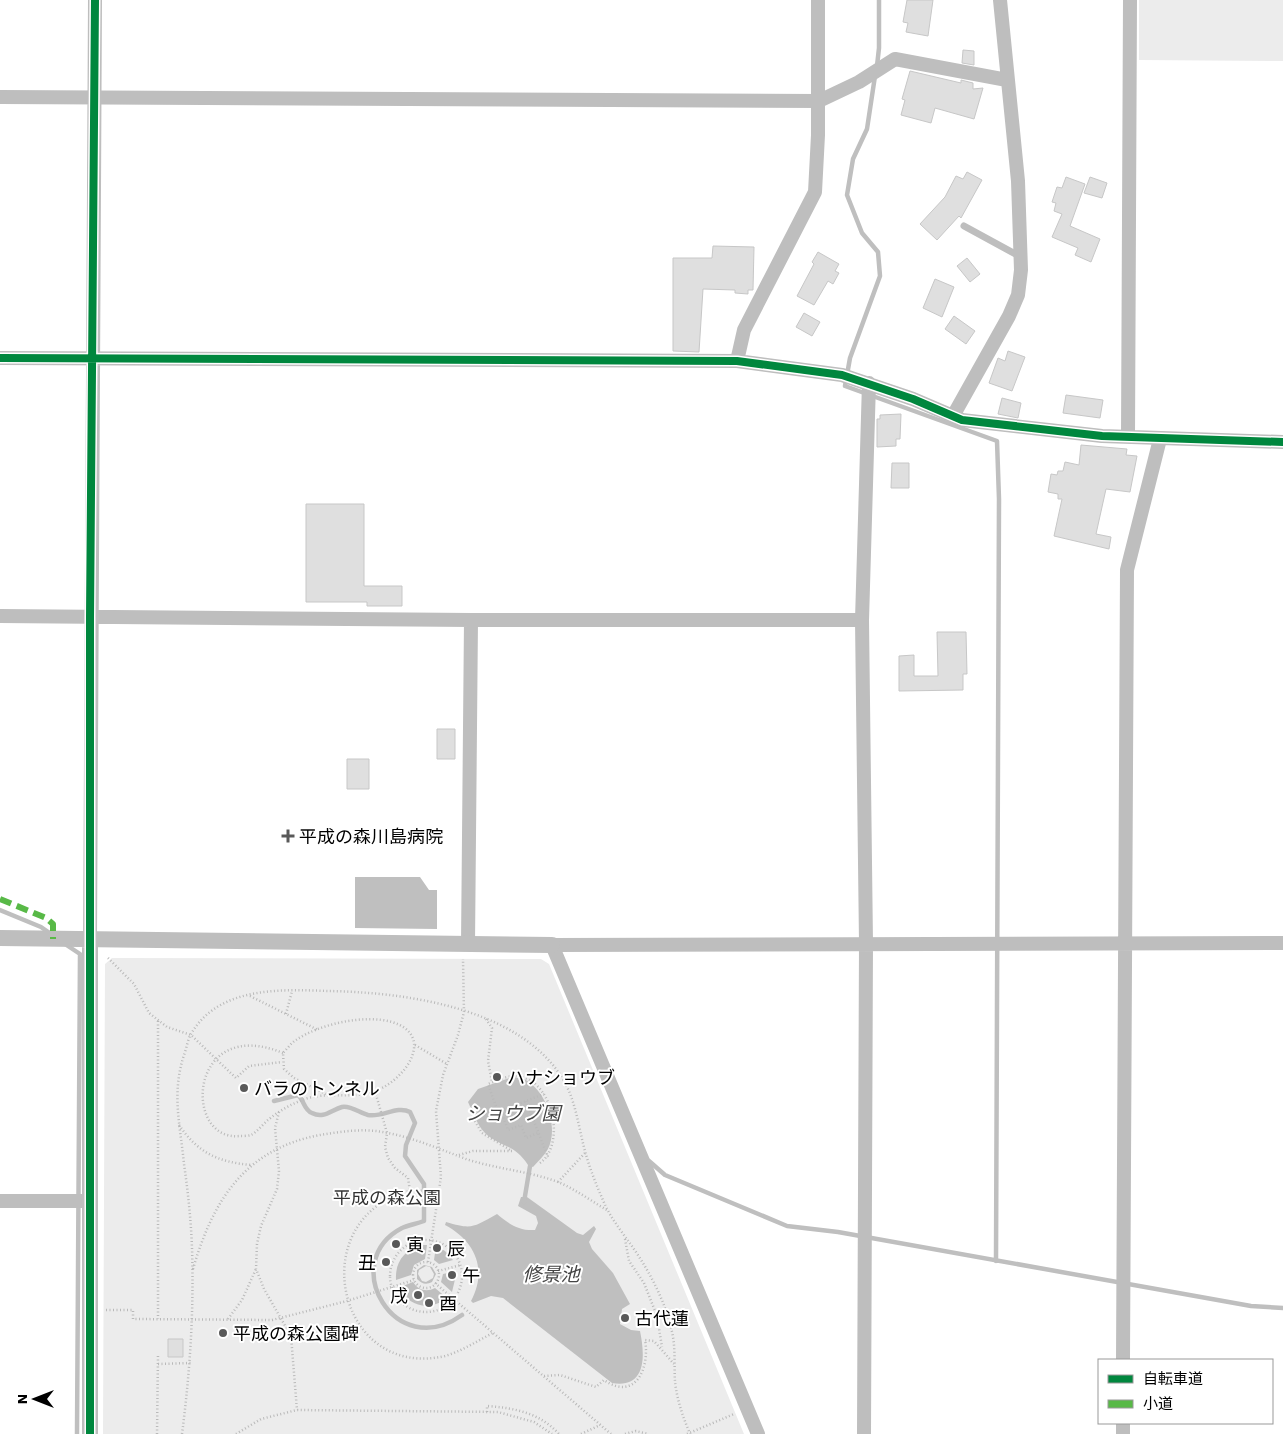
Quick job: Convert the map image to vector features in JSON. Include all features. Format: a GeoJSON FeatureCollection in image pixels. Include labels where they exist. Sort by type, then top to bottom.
{"type":"FeatureCollection","features":[{"type":"Feature","properties":{"kind":"street"},"geometry":{"type":"LineString","coordinates":[[90,1434],[90,617],[94,358],[95,0]]}},
{"type":"Feature","properties":{"kind":"street"},"geometry":{"type":"LineString","coordinates":[[738,361],[744,330],[815,192],[819,101],[818,0]]}},
{"type":"Feature","properties":{"kind":"street"},"geometry":{"type":"LineString","coordinates":[[953,416],[1018,295],[1021,258],[1018,181],[1000,0]]}},
{"type":"Feature","properties":{"kind":"street"},"geometry":{"type":"LineString","coordinates":[[1128,437],[1130,0]]}},
{"type":"Feature","properties":{"kind":"street"},"geometry":{"type":"LineString","coordinates":[[0,97],[819,101],[858,82],[896,60],[1007,80]]}},
{"type":"Feature","properties":{"kind":"street"},"geometry":{"type":"LineString","coordinates":[[0,358],[738,361],[807,368],[842,375],[869,383],[953,416],[972,421],[1128,437],[1283,442]]}},
{"type":"Feature","properties":{"kind":"street"},"geometry":{"type":"LineString","coordinates":[[864,1434],[866,943],[862,620],[869,383]]}},
{"type":"Feature","properties":{"kind":"street"},"geometry":{"type":"LineString","coordinates":[[1123,1359],[1127,570],[1160,439]]}},
{"type":"Feature","properties":{"kind":"street"},"geometry":{"type":"LineString","coordinates":[[0,616],[471,620],[862,620]]}},
{"type":"Feature","properties":{"kind":"street"},"geometry":{"type":"LineString","coordinates":[[465,949],[471,620]]}},
{"type":"Feature","properties":{"kind":"street"},"geometry":{"type":"LineString","coordinates":[[0,938],[465,949],[552,945],[1283,943]]}},
{"type":"Feature","properties":{"kind":"street"},"geometry":{"type":"LineString","coordinates":[[552,945],[758,1434]]}},
{"type":"Feature","properties":{"kind":"street"},"geometry":{"type":"LineString","coordinates":[[0,1201],[90,1201]]}},
{"type":"Feature","properties":{"kind":"lane"},"geometry":{"type":"LineString","coordinates":[[964,226],[1021,258]]}},
{"type":"Feature","properties":{"kind":"path"},"geometry":{"type":"LineString","coordinates":[[428,1262],[439,1193],[440,1148],[436,1111],[447,1064],[458,1036],[464,1012],[463,971],[465,949]]}},
{"type":"Feature","properties":{"kind":"path"},"geometry":{"type":"LineString","coordinates":[[108,958],[134,984],[149,1013],[168,1027],[191,1035],[236,1078],[249,1066],[282,1062]]}},
{"type":"Feature","properties":{"kind":"path"},"geometry":{"type":"LineString","coordinates":[[286,1014],[292,991]]}},
{"type":"Feature","properties":{"kind":"path"},"geometry":{"type":"LineString","coordinates":[[182,1434],[191,1363],[193,1319],[188,1199],[176,1094],[180,1067],[191,1035],[211,1012],[233,998],[292,991],[351,991],[390,995],[432,1003],[486,1019],[522,1037],[543,1055],[562,1077],[575,1108],[585,1153],[607,1210],[646,1270],[662,1302],[672,1330],[674,1365],[680,1408],[689,1434],[738,1412]]}},
{"type":"Feature","properties":{"kind":"path"},"geometry":{"type":"LineString","coordinates":[[249,995],[318,1030]]}},
{"type":"Feature","properties":{"kind":"path"},"geometry":{"type":"LineString","coordinates":[[486,1019],[492,1028],[488,1061],[492,1082]]}},
{"type":"Feature","properties":{"kind":"path"},"geometry":{"type":"LineString","coordinates":[[415,1046],[413,1058],[405,1070],[392,1082],[375,1091],[347,1097],[326,1094],[294,1078],[284,1068],[282,1062],[282,1053],[296,1040],[318,1030],[369,1020],[392,1022],[408,1032],[415,1046],[447,1064]]}},
{"type":"Feature","properties":{"kind":"path"},"geometry":{"type":"LineString","coordinates":[[158,1021],[158,1319]]}},
{"type":"Feature","properties":{"kind":"path"},"geometry":{"type":"LineString","coordinates":[[282,1053],[261,1045],[242,1045],[228,1050],[216,1058],[204,1078],[202,1094],[204,1109],[211,1124],[223,1134],[234,1136],[251,1135],[279,1111],[307,1098],[326,1094]]}},
{"type":"Feature","properties":{"kind":"path"},"geometry":{"type":"LineString","coordinates":[[538,1133],[526,1138],[521,1125],[508,1130],[488,1084],[509,1076],[520,1076],[536,1086],[544,1094],[554,1122],[555,1135],[548,1157],[540,1163]]}},
{"type":"Feature","properties":{"kind":"path"},"geometry":{"type":"LineString","coordinates":[[375,1091],[387,1133],[385,1147],[388,1158],[394,1168],[408,1178],[410,1191]]}},
{"type":"Feature","properties":{"kind":"path"},"geometry":{"type":"LineString","coordinates":[[457,1155],[473,1151],[512,1151],[482,1134],[473,1118],[544,1094]]}},
{"type":"Feature","properties":{"kind":"path"},"geometry":{"type":"LineString","coordinates":[[526,1101],[548,1157]]}},
{"type":"Feature","properties":{"kind":"path"},"geometry":{"type":"LineString","coordinates":[[228,1319],[242,1300],[256,1269],[257,1244],[261,1226],[278,1189],[276,1128],[279,1111]]}},
{"type":"Feature","properties":{"kind":"path"},"geometry":{"type":"LineString","coordinates":[[178,1123],[195,1144],[212,1156],[229,1163],[251,1165]]}},
{"type":"Feature","properties":{"kind":"path"},"geometry":{"type":"LineString","coordinates":[[192,1273],[210,1220],[227,1193],[251,1165],[278,1148],[308,1137],[340,1131],[387,1133],[519,1173],[558,1182],[607,1210]]}},
{"type":"Feature","properties":{"kind":"path"},"geometry":{"type":"LineString","coordinates":[[558,1182],[585,1153]]}},
{"type":"Feature","properties":{"kind":"path"},"geometry":{"type":"LineString","coordinates":[[439,1193],[410,1191],[388,1199],[375,1209],[354,1233],[342,1270],[347,1301],[359,1324],[373,1340],[406,1356],[426,1358],[444,1356],[463,1350],[493,1333]]}},
{"type":"Feature","properties":{"kind":"path"},"geometry":{"type":"LineString","coordinates":[[625,1237],[629,1261],[644,1283],[654,1308],[661,1334],[662,1347]]}},
{"type":"Feature","properties":{"kind":"path"},"geometry":{"type":"LineString","coordinates":[[420,1239],[433,1240],[445,1244],[455,1253],[461,1264],[460,1288],[454,1299],[445,1307],[433,1312],[420,1312],[408,1307],[398,1299],[392,1288],[389,1275],[392,1263],[398,1252],[408,1244],[420,1239]]}},
{"type":"Feature","properties":{"kind":"path"},"geometry":{"type":"LineString","coordinates":[[428,1262],[438,1271]]}},
{"type":"Feature","properties":{"kind":"path"},"geometry":{"type":"LineString","coordinates":[[414,1280],[416,1267],[428,1262]]}},
{"type":"Feature","properties":{"kind":"path"},"geometry":{"type":"LineString","coordinates":[[438,1271],[461,1264]]}},
{"type":"Feature","properties":{"kind":"path"},"geometry":{"type":"LineString","coordinates":[[256,1269],[264,1289],[291,1336],[297,1410]]}},
{"type":"Feature","properties":{"kind":"path"},"geometry":{"type":"LineString","coordinates":[[414,1280],[421,1287],[426,1288],[435,1283],[438,1271]]}},
{"type":"Feature","properties":{"kind":"path"},"geometry":{"type":"LineString","coordinates":[[101,1310],[133,1310],[133,1319],[282,1318],[347,1301],[414,1280]]}},
{"type":"Feature","properties":{"kind":"path"},"geometry":{"type":"LineString","coordinates":[[435,1283],[610,1434]]}},
{"type":"Feature","properties":{"kind":"path"},"geometry":{"type":"LineString","coordinates":[[544,1376],[560,1375],[596,1387],[604,1380],[617,1387],[633,1384],[644,1372],[647,1348],[645,1340],[654,1341],[662,1347],[674,1365]]}},
{"type":"Feature","properties":{"kind":"path"},"geometry":{"type":"LineString","coordinates":[[157,1434],[158,1354]]}},
{"type":"Feature","properties":{"kind":"path"},"geometry":{"type":"LineString","coordinates":[[158,1364],[191,1363]]}},
{"type":"Feature","properties":{"kind":"path"},"geometry":{"type":"LineString","coordinates":[[488,1412],[487,1406],[527,1412],[560,1434]]}},
{"type":"Feature","properties":{"kind":"path"},"geometry":{"type":"LineString","coordinates":[[236,1434],[261,1420],[297,1410],[488,1412],[514,1415],[534,1422],[552,1434]]}},
{"type":"Feature","properties":{"kind":"path"},"geometry":{"type":"LineString","coordinates":[[581,1434],[600,1425]]}},
{"type":"Feature","properties":{"kind":"path"},"geometry":{"type":"LineString","coordinates":[[625,1434],[636,1431],[648,1434]]}},
{"type":"Feature","properties":{"kind":"green space"},"geometry":{"type":"Polygon","coordinates":[[[1139,0],[1283,0],[1283,61],[1139,60],[1139,0]]]}},
{"type":"Feature","properties":{"kind":"green space","name":"平成の森公園"},"geometry":{"type":"Polygon","coordinates":[[[112,958],[541,959],[549,964],[744,1434],[103,1434],[105,964],[112,958]]]}},
{"type":"Feature","properties":{"kind":"water"},"geometry":{"type":"Polygon","coordinates":[[[355,877],[420,877],[429,890],[437,890],[437,929],[355,928],[355,877]]]}},
{"type":"Feature","properties":{"kind":"water","name":"ショウブ園"},"geometry":{"type":"Polygon","coordinates":[[[512,1077],[524,1079],[539,1091],[551,1120],[551,1140],[548,1149],[533,1167],[528,1165],[518,1153],[491,1138],[482,1130],[468,1102],[478,1089],[512,1077]]]}},
{"type":"Feature","properties":{"kind":"water","name":"修景池"},"geometry":{"type":"Polygon","coordinates":[[[521,1197],[527,1197],[577,1233],[583,1235],[594,1226],[596,1229],[589,1242],[592,1249],[613,1273],[630,1304],[622,1309],[620,1324],[631,1330],[640,1331],[643,1360],[638,1376],[632,1381],[612,1383],[503,1298],[491,1296],[473,1303],[471,1301],[478,1278],[476,1257],[464,1239],[445,1225],[446,1222],[462,1226],[473,1226],[497,1214],[514,1226],[535,1230],[538,1223],[536,1216],[518,1206],[521,1197]]]}},
{"type":"Feature","properties":{"kind":"water"},"geometry":{"type":"Polygon","coordinates":[[[427,1245],[425,1259],[414,1265],[411,1275],[396,1280],[399,1262],[410,1250],[427,1245]]]}},
{"type":"Feature","properties":{"kind":"water"},"geometry":{"type":"Polygon","coordinates":[[[436,1246],[445,1251],[453,1260],[439,1264],[434,1260],[436,1246]]]}},
{"type":"Feature","properties":{"kind":"water"},"geometry":{"type":"Polygon","coordinates":[[[424,1265],[432,1267],[436,1274],[432,1282],[424,1284],[417,1279],[417,1270],[424,1265]],[[426,1266],[419,1270],[418,1274],[422,1281],[426,1282],[433,1278],[434,1274],[430,1267],[426,1266]]]}},
{"type":"Feature","properties":{"kind":"water"},"geometry":{"type":"Polygon","coordinates":[[[457,1271],[452,1292],[441,1282],[443,1274],[457,1271]]]}},
{"type":"Feature","properties":{"kind":"water"},"geometry":{"type":"Polygon","coordinates":[[[413,1282],[423,1290],[435,1288],[447,1298],[433,1305],[426,1306],[414,1303],[398,1288],[413,1282]]]}},
{"type":"Feature","properties":{"kind":"building"},"geometry":{"type":"Polygon","coordinates":[[[907,0],[933,0],[928,36],[906,32],[908,23],[903,22],[907,0]]]}},
{"type":"Feature","properties":{"kind":"building"},"geometry":{"type":"Polygon","coordinates":[[[963,50],[974,51],[974,65],[962,63],[963,50]]]}},
{"type":"Feature","properties":{"kind":"building"},"geometry":{"type":"Polygon","coordinates":[[[910,71],[961,83],[961,80],[973,83],[973,89],[983,88],[974,119],[935,108],[931,123],[901,115],[905,100],[902,99],[910,71]]]}},
{"type":"Feature","properties":{"kind":"building"},"geometry":{"type":"Polygon","coordinates":[[[967,172],[982,180],[961,218],[959,216],[937,240],[920,224],[945,197],[956,176],[963,179],[967,172]]]}},
{"type":"Feature","properties":{"kind":"building"},"geometry":{"type":"Polygon","coordinates":[[[1066,177],[1085,184],[1070,226],[1100,239],[1091,262],[1075,255],[1078,248],[1052,237],[1062,214],[1054,211],[1056,203],[1052,202],[1057,187],[1062,188],[1066,177]]]}},
{"type":"Feature","properties":{"kind":"building"},"geometry":{"type":"Polygon","coordinates":[[[1090,177],[1107,183],[1102,198],[1084,193],[1090,177]]]}},
{"type":"Feature","properties":{"kind":"building"},"geometry":{"type":"Polygon","coordinates":[[[713,246],[754,247],[753,290],[748,290],[748,294],[735,293],[735,290],[703,289],[699,352],[673,351],[673,258],[712,258],[713,246]]]}},
{"type":"Feature","properties":{"kind":"building"},"geometry":{"type":"Polygon","coordinates":[[[818,252],[839,264],[835,271],[839,273],[833,284],[828,281],[814,305],[797,296],[814,264],[812,262],[818,252]]]}},
{"type":"Feature","properties":{"kind":"building"},"geometry":{"type":"Polygon","coordinates":[[[967,258],[980,274],[970,282],[957,266],[967,258]]]}},
{"type":"Feature","properties":{"kind":"building"},"geometry":{"type":"Polygon","coordinates":[[[935,279],[954,287],[942,317],[923,308],[935,279]]]}},
{"type":"Feature","properties":{"kind":"building"},"geometry":{"type":"Polygon","coordinates":[[[804,313],[820,322],[812,336],[796,327],[804,313]]]}},
{"type":"Feature","properties":{"kind":"building"},"geometry":{"type":"Polygon","coordinates":[[[954,316],[975,331],[966,344],[945,329],[954,316]]]}},
{"type":"Feature","properties":{"kind":"building"},"geometry":{"type":"Polygon","coordinates":[[[1008,351],[1025,357],[1012,391],[989,383],[998,358],[1005,361],[1008,351]]]}},
{"type":"Feature","properties":{"kind":"building"},"geometry":{"type":"Polygon","coordinates":[[[1066,395],[1103,400],[1100,418],[1063,413],[1066,395]]]}},
{"type":"Feature","properties":{"kind":"building"},"geometry":{"type":"Polygon","coordinates":[[[1002,398],[1021,403],[1018,418],[998,414],[1002,398]]]}},
{"type":"Feature","properties":{"kind":"building"},"geometry":{"type":"Polygon","coordinates":[[[901,414],[900,439],[896,439],[896,446],[877,447],[877,419],[880,419],[880,415],[901,414]]]}},
{"type":"Feature","properties":{"kind":"building"},"geometry":{"type":"Polygon","coordinates":[[[1081,445],[1127,449],[1126,455],[1137,456],[1130,492],[1106,489],[1096,534],[1111,537],[1109,549],[1054,536],[1062,499],[1058,499],[1058,494],[1048,492],[1051,474],[1057,475],[1058,471],[1063,471],[1065,462],[1079,465],[1081,445]]]}},
{"type":"Feature","properties":{"kind":"building"},"geometry":{"type":"Polygon","coordinates":[[[892,463],[909,463],[909,488],[891,488],[892,463]]]}},
{"type":"Feature","properties":{"kind":"building"},"geometry":{"type":"Polygon","coordinates":[[[306,504],[364,504],[364,586],[402,586],[402,606],[367,606],[367,602],[306,602],[306,504]]]}},
{"type":"Feature","properties":{"kind":"building"},"geometry":{"type":"Polygon","coordinates":[[[937,632],[966,632],[967,674],[963,674],[963,690],[899,691],[899,656],[914,655],[914,676],[938,676],[937,632]]]}},
{"type":"Feature","properties":{"kind":"building"},"geometry":{"type":"Polygon","coordinates":[[[437,729],[455,729],[455,759],[437,759],[437,729]]]}},
{"type":"Feature","properties":{"kind":"building"},"geometry":{"type":"Polygon","coordinates":[[[347,759],[369,759],[369,789],[347,789],[347,759]]]}},
{"type":"Feature","properties":{"kind":"building"},"geometry":{"type":"Polygon","coordinates":[[[168,1339],[183,1339],[183,1357],[168,1357],[168,1339]]]}},
{"type":"Feature","properties":{"kind":"waterway"},"geometry":{"type":"LineString","coordinates":[[877,66],[879,0]]}},
{"type":"Feature","properties":{"kind":"waterway"},"geometry":{"type":"LineString","coordinates":[[875,76],[867,129],[853,159],[847,195],[862,233],[878,252],[880,276],[850,358],[845,386],[997,441],[999,499],[996,1261]]}},
{"type":"Feature","properties":{"kind":"waterway"},"geometry":{"type":"LineString","coordinates":[[0,910],[41,927],[51,934]]}},
{"type":"Feature","properties":{"kind":"waterway"},"geometry":{"type":"LineString","coordinates":[[65,944],[80,954],[77,1434]]}},
{"type":"Feature","properties":{"kind":"waterway"},"geometry":{"type":"LineString","coordinates":[[274,1101],[298,1095],[309,1112],[316,1115],[342,1107],[352,1108],[368,1115],[379,1115],[400,1110],[410,1112],[415,1123],[406,1145],[405,1156],[424,1184],[424,1221],[402,1228],[383,1243],[375,1263],[375,1283],[382,1302],[396,1318],[415,1326],[438,1326],[462,1315]]}},
{"type":"Feature","properties":{"kind":"waterway"},"geometry":{"type":"LineString","coordinates":[[649,1161],[665,1175],[787,1226],[838,1232],[1251,1306],[1283,1308]]}},
{"type":"Feature","properties":{"kind":"waterway"},"geometry":{"type":"LineString","coordinates":[[524,1202],[530,1166]]}},
{"type":"Feature","properties":{"kind":"marked path"},"geometry":{"type":"LineString","coordinates":[[0,899],[46,918],[53,924],[53,939]]}},
{"type":"Feature","properties":{"kind":"cycle path"},"geometry":{"type":"LineString","coordinates":[[90,1434],[90,617],[95,0]]}},
{"type":"Feature","properties":{"kind":"cycle path"},"geometry":{"type":"LineString","coordinates":[[0,358],[737,361],[842,375],[913,399],[962,420],[1102,436],[1283,442]]}},
{"type":"Feature","properties":{"kind":"place","name":"平成の森川島病院"},"geometry":{"type":"Point","coordinates":[288,836]}},
{"type":"Feature","properties":{"kind":"place","name":"ハナショウブ"},"geometry":{"type":"Point","coordinates":[497,1077]}},
{"type":"Feature","properties":{"kind":"place","name":"バラのトンネル"},"geometry":{"type":"Point","coordinates":[244,1088]}},
{"type":"Feature","properties":{"kind":"place","name":"寅"},"geometry":{"type":"Point","coordinates":[396,1244]}},
{"type":"Feature","properties":{"kind":"place","name":"辰"},"geometry":{"type":"Point","coordinates":[437,1248]}},
{"type":"Feature","properties":{"kind":"place","name":"丑"},"geometry":{"type":"Point","coordinates":[386,1262]}},
{"type":"Feature","properties":{"kind":"place","name":"午"},"geometry":{"type":"Point","coordinates":[452,1275]}},
{"type":"Feature","properties":{"kind":"place","name":"戌"},"geometry":{"type":"Point","coordinates":[418,1295]}},
{"type":"Feature","properties":{"kind":"place","name":"酉"},"geometry":{"type":"Point","coordinates":[429,1303]}},
{"type":"Feature","properties":{"kind":"place","name":"古代蓮"},"geometry":{"type":"Point","coordinates":[625,1318]}},
{"type":"Feature","properties":{"kind":"place","name":"平成の森公園碑"},"geometry":{"type":"Point","coordinates":[223,1333]}}]}
